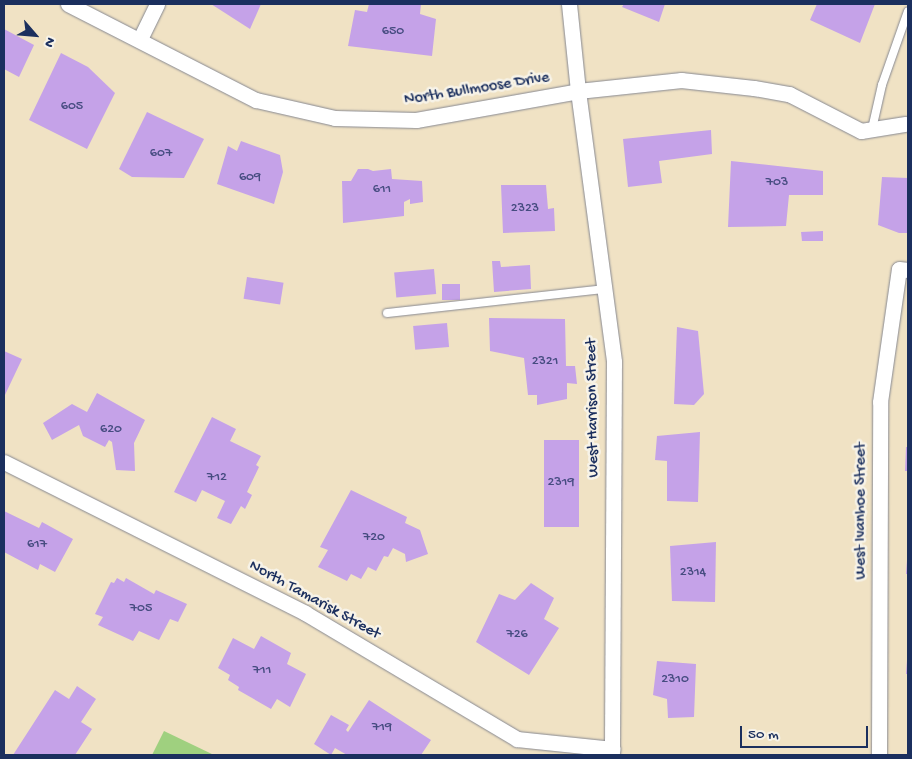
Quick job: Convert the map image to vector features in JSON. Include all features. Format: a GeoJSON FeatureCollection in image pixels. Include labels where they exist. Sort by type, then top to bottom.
{"type":"FeatureCollection","features":[{"type":"Feature","properties":{"kind":"street","name":"North Bullmoose Drive"},"geometry":{"type":"LineString","coordinates":[[68,4],[140,39],[256,100],[335,118],[416,120],[578,91],[681,80],[789,94],[861,131],[905,124]]}},
{"type":"Feature","properties":{"kind":"street"},"geometry":{"type":"LineString","coordinates":[[140,39],[157,4]]}},
{"type":"Feature","properties":{"kind":"street","name":"West Harrison Street"},"geometry":{"type":"LineString","coordinates":[[569,4],[578,91],[614,362],[612,752]]}},
{"type":"Feature","properties":{"kind":"street","name":"West Ivanhoe Street"},"geometry":{"type":"LineString","coordinates":[[879,755],[880,402],[903,270]]}},
{"type":"Feature","properties":{"kind":"street","name":"North Tamarisk Street"},"geometry":{"type":"LineString","coordinates":[[4,462],[305,613],[517,739],[612,752]]}},
{"type":"Feature","properties":{"kind":"lane"},"geometry":{"type":"LineString","coordinates":[[872,129],[882,85],[908,11]]}},
{"type":"Feature","properties":{"kind":"lane"},"geometry":{"type":"LineString","coordinates":[[387,313],[604,290]]}},
{"type":"Feature","properties":{"kind":"green space"},"geometry":{"type":"Polygon","coordinates":[[[164,731],[214,755],[152,755],[164,731]]]}},
{"type":"Feature","properties":{"kind":"building"},"geometry":{"type":"Polygon","coordinates":[[[211,4],[261,4],[250,29],[211,4]]]}},
{"type":"Feature","properties":{"kind":"building"},"geometry":{"type":"Polygon","coordinates":[[[369,4],[421,4],[420,14],[436,19],[432,56],[348,46],[355,10],[367,12],[369,4]]]}},
{"type":"Feature","properties":{"kind":"building"},"geometry":{"type":"Polygon","coordinates":[[[624,4],[665,4],[659,22],[622,7],[624,4]]]}},
{"type":"Feature","properties":{"kind":"building"},"geometry":{"type":"Polygon","coordinates":[[[817,4],[875,4],[860,43],[810,20],[817,4]]]}},
{"type":"Feature","properties":{"kind":"building"},"geometry":{"type":"Polygon","coordinates":[[[4,29],[34,45],[19,77],[4,69],[4,29]]]}},
{"type":"Feature","properties":{"kind":"building"},"geometry":{"type":"Polygon","coordinates":[[[61,53],[88,67],[115,93],[87,149],[29,120],[61,53]]]}},
{"type":"Feature","properties":{"kind":"building"},"geometry":{"type":"Polygon","coordinates":[[[147,112],[204,139],[184,178],[132,177],[119,169],[147,112]]]}},
{"type":"Feature","properties":{"kind":"building"},"geometry":{"type":"Polygon","coordinates":[[[711,130],[712,154],[659,161],[662,183],[628,187],[623,139],[711,130]]]}},
{"type":"Feature","properties":{"kind":"building"},"geometry":{"type":"Polygon","coordinates":[[[241,141],[280,155],[283,172],[274,204],[217,184],[228,146],[237,151],[241,141]]]}},
{"type":"Feature","properties":{"kind":"building"},"geometry":{"type":"Polygon","coordinates":[[[731,161],[823,171],[823,195],[789,195],[786,226],[728,227],[731,161]]]}},
{"type":"Feature","properties":{"kind":"building"},"geometry":{"type":"Polygon","coordinates":[[[358,169],[373,171],[391,169],[392,179],[422,181],[423,202],[410,204],[410,199],[404,202],[404,216],[343,223],[342,181],[351,181],[358,169]]]}},
{"type":"Feature","properties":{"kind":"building"},"geometry":{"type":"Polygon","coordinates":[[[882,177],[908,178],[908,233],[899,233],[878,225],[882,177]]]}},
{"type":"Feature","properties":{"kind":"building"},"geometry":{"type":"Polygon","coordinates":[[[501,185],[546,185],[548,209],[554,208],[555,231],[503,233],[501,185]]]}},
{"type":"Feature","properties":{"kind":"building"},"geometry":{"type":"Polygon","coordinates":[[[823,231],[823,241],[802,241],[801,232],[823,231]]]}},
{"type":"Feature","properties":{"kind":"building"},"geometry":{"type":"Polygon","coordinates":[[[492,261],[500,261],[501,267],[530,265],[531,289],[494,292],[492,261]]]}},
{"type":"Feature","properties":{"kind":"building"},"geometry":{"type":"Polygon","coordinates":[[[434,269],[436,294],[396,297],[394,272],[434,269]]]}},
{"type":"Feature","properties":{"kind":"building"},"geometry":{"type":"Polygon","coordinates":[[[247,277],[284,283],[280,305],[244,299],[247,277]]]}},
{"type":"Feature","properties":{"kind":"building"},"geometry":{"type":"Polygon","coordinates":[[[442,284],[460,284],[460,300],[442,300],[442,284]]]}},
{"type":"Feature","properties":{"kind":"building"},"geometry":{"type":"Polygon","coordinates":[[[489,318],[565,319],[566,366],[575,366],[577,384],[567,383],[567,399],[537,405],[537,395],[528,395],[524,358],[490,351],[489,318]]]}},
{"type":"Feature","properties":{"kind":"building"},"geometry":{"type":"Polygon","coordinates":[[[447,323],[449,347],[415,350],[413,326],[447,323]]]}},
{"type":"Feature","properties":{"kind":"building"},"geometry":{"type":"Polygon","coordinates":[[[677,327],[698,331],[704,394],[694,405],[674,404],[677,327]]]}},
{"type":"Feature","properties":{"kind":"building"},"geometry":{"type":"Polygon","coordinates":[[[4,351],[22,359],[4,397],[4,351]]]}},
{"type":"Feature","properties":{"kind":"building"},"geometry":{"type":"Polygon","coordinates":[[[97,393],[145,420],[134,443],[135,471],[116,470],[112,442],[109,440],[105,447],[83,436],[79,425],[52,440],[43,423],[72,404],[87,412],[97,393]]]}},
{"type":"Feature","properties":{"kind":"building"},"geometry":{"type":"Polygon","coordinates":[[[212,417],[236,429],[230,441],[261,456],[256,465],[259,467],[247,492],[252,495],[245,509],[241,506],[231,524],[217,518],[225,501],[202,490],[196,502],[174,492],[212,417]]]}},
{"type":"Feature","properties":{"kind":"building"},"geometry":{"type":"Polygon","coordinates":[[[700,432],[698,502],[667,501],[667,461],[655,460],[657,436],[700,432]]]}},
{"type":"Feature","properties":{"kind":"building"},"geometry":{"type":"Polygon","coordinates":[[[544,440],[579,440],[579,527],[544,527],[544,440]]]}},
{"type":"Feature","properties":{"kind":"building"},"geometry":{"type":"Polygon","coordinates":[[[906,447],[908,447],[908,471],[905,471],[906,447]]]}},
{"type":"Feature","properties":{"kind":"building"},"geometry":{"type":"Polygon","coordinates":[[[351,490],[407,517],[405,523],[420,530],[428,554],[406,562],[405,554],[393,548],[388,557],[384,556],[376,571],[368,567],[361,579],[351,574],[347,581],[318,567],[328,550],[320,547],[351,490]]]}},
{"type":"Feature","properties":{"kind":"building"},"geometry":{"type":"Polygon","coordinates":[[[4,511],[39,528],[42,522],[73,539],[55,572],[40,564],[38,570],[4,552],[4,511]]]}},
{"type":"Feature","properties":{"kind":"building"},"geometry":{"type":"Polygon","coordinates":[[[716,542],[715,602],[672,601],[670,546],[716,542]]]}},
{"type":"Feature","properties":{"kind":"building"},"geometry":{"type":"Polygon","coordinates":[[[907,560],[908,574],[906,574],[907,560]]]}},
{"type":"Feature","properties":{"kind":"building"},"geometry":{"type":"Polygon","coordinates":[[[117,578],[124,582],[126,578],[154,594],[156,590],[187,604],[178,622],[170,619],[159,640],[139,631],[133,641],[98,625],[103,617],[95,614],[111,582],[114,583],[117,578]]]}},
{"type":"Feature","properties":{"kind":"building"},"geometry":{"type":"Polygon","coordinates":[[[531,583],[554,598],[544,619],[559,628],[529,675],[476,642],[499,594],[515,600],[531,583]]]}},
{"type":"Feature","properties":{"kind":"building"},"geometry":{"type":"Polygon","coordinates":[[[261,636],[291,653],[287,664],[306,674],[290,707],[277,699],[271,709],[238,690],[239,687],[228,680],[230,675],[218,668],[233,638],[254,649],[261,636]]]}},
{"type":"Feature","properties":{"kind":"building"},"geometry":{"type":"Polygon","coordinates":[[[907,660],[908,674],[906,674],[907,660]]]}},
{"type":"Feature","properties":{"kind":"building"},"geometry":{"type":"Polygon","coordinates":[[[657,661],[696,664],[694,717],[668,718],[667,699],[653,695],[657,661]]]}},
{"type":"Feature","properties":{"kind":"building"},"geometry":{"type":"Polygon","coordinates":[[[77,686],[96,699],[81,722],[92,729],[75,755],[13,755],[55,690],[69,699],[77,686]]]}},
{"type":"Feature","properties":{"kind":"building"},"geometry":{"type":"Polygon","coordinates":[[[369,700],[431,740],[421,755],[347,755],[335,748],[331,755],[314,744],[331,715],[349,725],[346,730],[348,732],[369,700]]]}}]}
